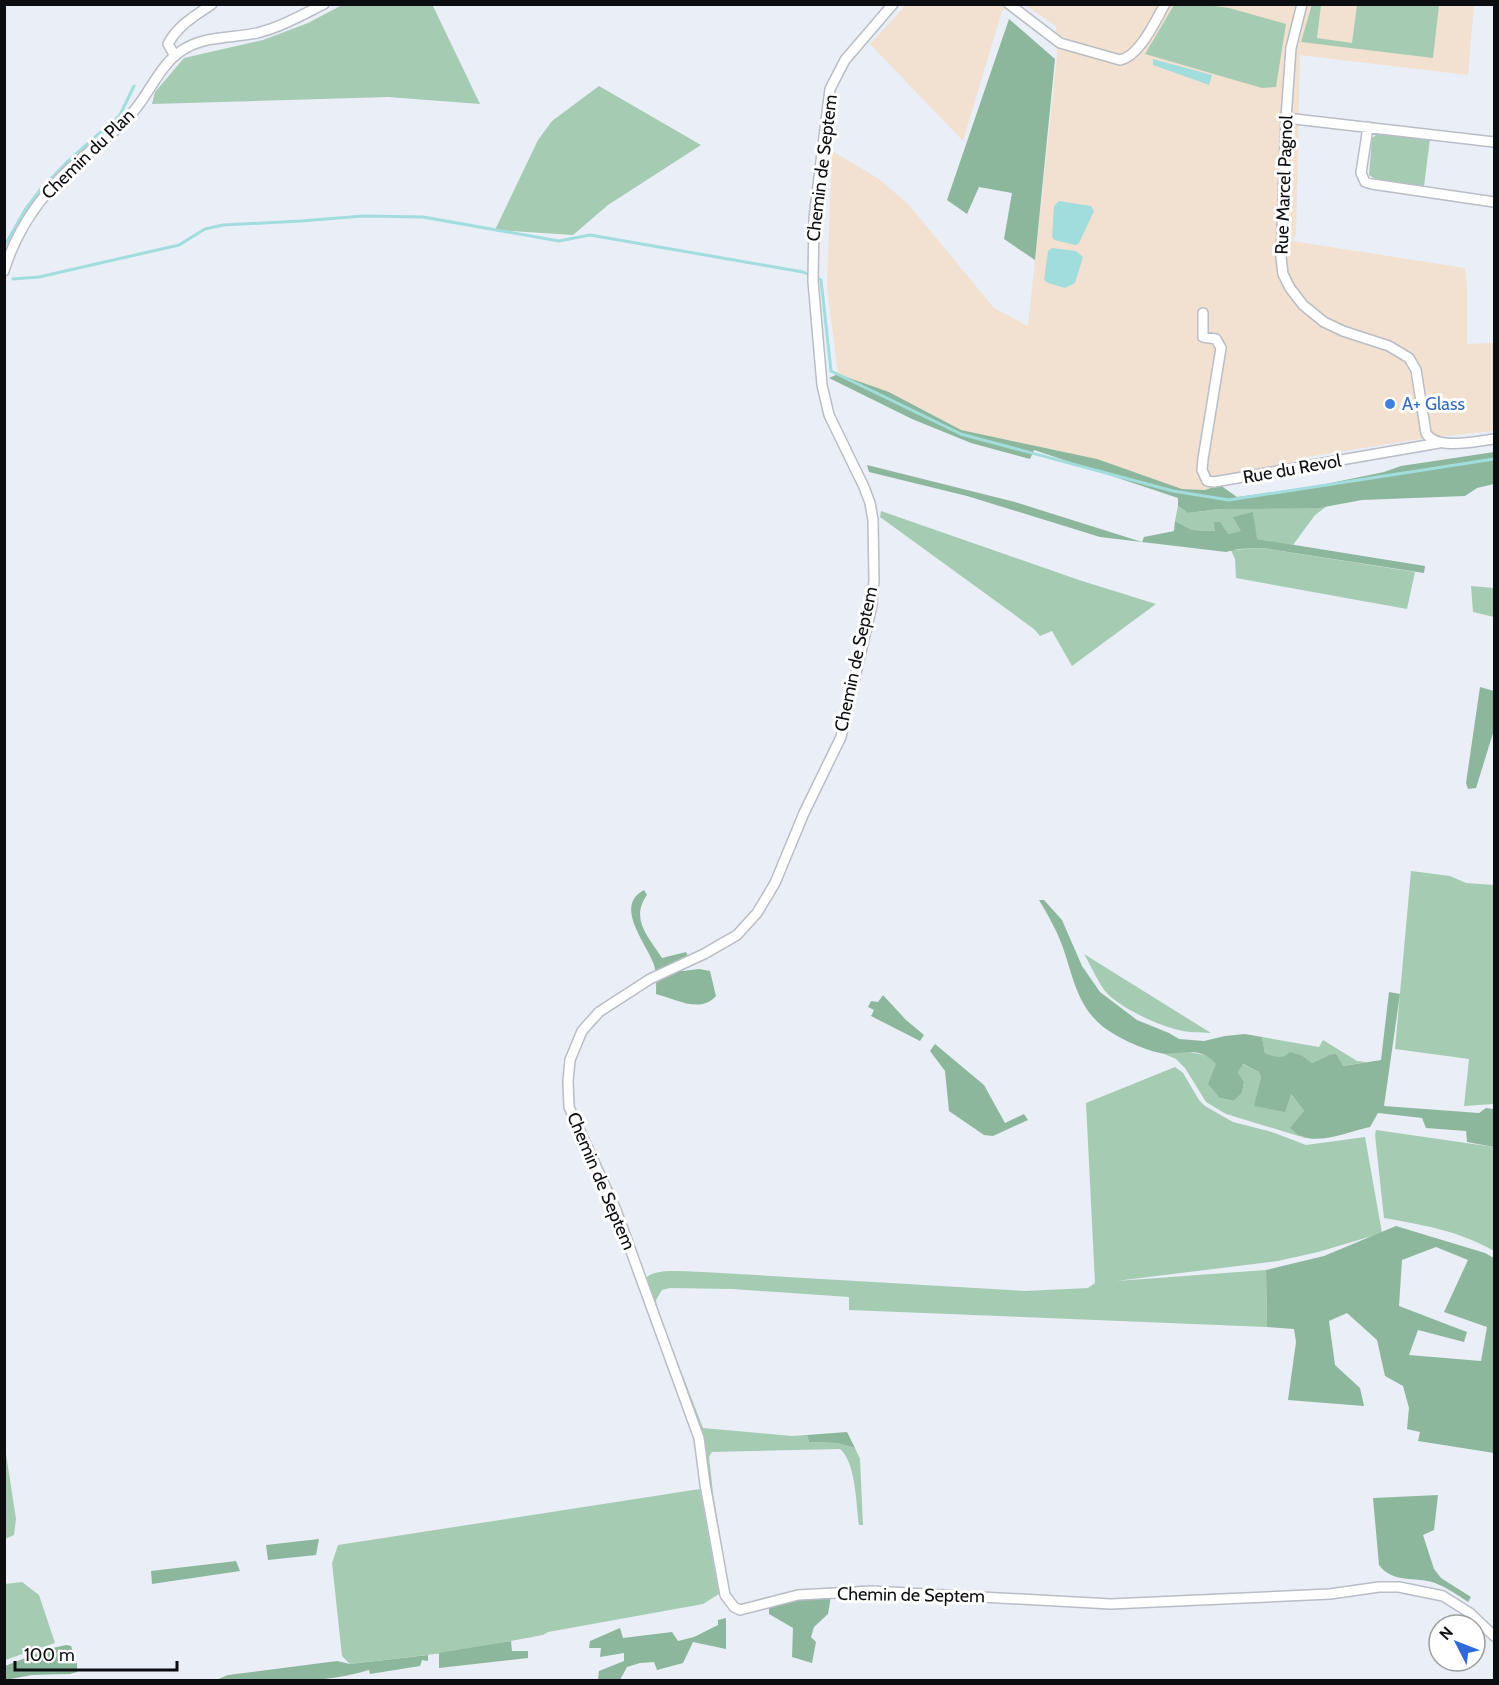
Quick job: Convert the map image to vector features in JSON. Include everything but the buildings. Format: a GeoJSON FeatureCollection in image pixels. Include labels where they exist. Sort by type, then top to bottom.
{"type":"FeatureCollection","features":[{"type":"Feature","properties":{"kind":"street"},"geometry":{"type":"LineString","coordinates":[[176,56],[168,44],[172,36],[192,17],[212,4]]}},
{"type":"Feature","properties":{"kind":"street","name":"Chemin du Plan"},"geometry":{"type":"LineString","coordinates":[[4,271],[20,232],[45,193],[67,171],[115,131],[137,108],[163,70],[176,56],[186,48],[202,42],[257,33],[279,26],[324,4]]}},
{"type":"Feature","properties":{"kind":"street","name":"Chemin de Septem"},"geometry":{"type":"LineString","coordinates":[[893,4],[845,60],[830,89],[814,219],[813,280],[822,385],[829,415],[864,487],[873,520],[872,605],[841,736],[804,813],[775,883],[757,913],[737,935],[704,954],[650,979],[598,1012],[582,1031],[570,1060],[569,1107],[616,1210],[699,1438],[725,1595],[734,1608],[740,1610],[798,1595],[872,1591],[1111,1604],[1330,1594],[1379,1587],[1400,1587],[1443,1596],[1470,1613],[1494,1634]]}},
{"type":"Feature","properties":{"kind":"street"},"geometry":{"type":"LineString","coordinates":[[1009,4],[1060,44],[1120,60],[1128,58],[1137,50],[1165,4]]}},
{"type":"Feature","properties":{"kind":"street","name":"Rue Marcel Pagnol"},"geometry":{"type":"LineString","coordinates":[[1302,4],[1291,48],[1286,118],[1281,257],[1286,282],[1309,311],[1328,325],[1389,346],[1409,358],[1416,370],[1426,433],[1431,440],[1439,443]]}},
{"type":"Feature","properties":{"kind":"street"},"geometry":{"type":"LineString","coordinates":[[1286,118],[1494,142]]}},
{"type":"Feature","properties":{"kind":"street"},"geometry":{"type":"LineString","coordinates":[[1368,127],[1361,174],[1365,182],[1494,202]]}},
{"type":"Feature","properties":{"kind":"street","name":"Rue du Revol"},"geometry":{"type":"LineString","coordinates":[[1203,313],[1203,337],[1216,339],[1221,348],[1208,418],[1202,470],[1207,481],[1214,482],[1439,443]]}},
{"type":"Feature","properties":{"kind":"street"},"geometry":{"type":"LineString","coordinates":[[1439,443],[1494,440]]}},
{"type":"Feature","properties":{"kind":"shaded area"},"geometry":{"type":"Polygon","coordinates":[[[432,4],[480,104],[388,97],[152,104],[155,92],[184,58],[263,40],[308,23],[342,5],[432,4]]]}},
{"type":"Feature","properties":{"kind":"shaded area"},"geometry":{"type":"Polygon","coordinates":[[[1312,4],[1321,5],[1317,38],[1352,43],[1357,5],[1439,5],[1433,58],[1301,42],[1312,4]]]}},
{"type":"Feature","properties":{"kind":"shaded area"},"geometry":{"type":"Polygon","coordinates":[[[906,5],[1017,5],[1002,11],[963,141],[870,44],[906,5]]]}},
{"type":"Feature","properties":{"kind":"shaded area"},"geometry":{"type":"Polygon","coordinates":[[[1025,5],[1474,5],[1468,75],[1300,55],[1296,234],[1292,241],[1465,268],[1467,344],[1494,343],[1494,431],[1427,438],[1307,457],[1205,490],[1182,489],[1097,459],[961,430],[889,392],[838,374],[827,287],[832,151],[879,179],[908,204],[994,308],[1028,326],[1057,57],[1056,26],[1025,5]]]}},
{"type":"Feature","properties":{"kind":"shaded area"},"geometry":{"type":"Polygon","coordinates":[[[1174,5],[1229,8],[1286,24],[1276,87],[1262,88],[1145,54],[1174,5]]]}},
{"type":"Feature","properties":{"kind":"shaded area"},"geometry":{"type":"Polygon","coordinates":[[[1009,19],[1055,59],[1035,260],[1004,239],[1012,193],[979,187],[967,214],[947,200],[1009,19]]]}},
{"type":"Feature","properties":{"kind":"shaded area"},"geometry":{"type":"Polygon","coordinates":[[[1153,59],[1212,75],[1209,85],[1153,65],[1153,59]]]}},
{"type":"Feature","properties":{"kind":"shaded area"},"geometry":{"type":"Polygon","coordinates":[[[599,86],[701,145],[608,205],[573,235],[495,230],[538,140],[552,121],[599,86]]]}},
{"type":"Feature","properties":{"kind":"shaded area"},"geometry":{"type":"Polygon","coordinates":[[[1379,133],[1430,139],[1424,186],[1375,179],[1369,175],[1372,138],[1379,133]]]}},
{"type":"Feature","properties":{"kind":"shaded area"},"geometry":{"type":"Polygon","coordinates":[[[1059,201],[1091,206],[1094,211],[1076,245],[1054,240],[1052,237],[1054,206],[1059,201]]]}},
{"type":"Feature","properties":{"kind":"shaded area"},"geometry":{"type":"Polygon","coordinates":[[[1052,248],[1076,251],[1083,257],[1075,283],[1065,288],[1044,280],[1048,251],[1052,248]]]}},
{"type":"Feature","properties":{"kind":"shaded area"},"geometry":{"type":"Polygon","coordinates":[[[838,374],[889,392],[961,430],[1097,459],[1182,489],[1205,490],[1220,485],[1237,497],[1316,486],[1384,472],[1401,466],[1494,452],[1494,484],[1477,488],[1465,496],[1362,500],[1319,508],[1220,509],[1188,513],[1178,506],[1178,498],[1034,450],[1030,459],[971,443],[912,419],[829,378],[838,374]]]}},
{"type":"Feature","properties":{"kind":"shaded area"},"geometry":{"type":"Polygon","coordinates":[[[867,465],[1015,502],[1142,542],[1100,537],[967,496],[869,472],[867,465]]]}},
{"type":"Feature","properties":{"kind":"shaded area"},"geometry":{"type":"Polygon","coordinates":[[[1178,506],[1188,513],[1220,509],[1327,506],[1315,515],[1293,545],[1256,539],[1253,513],[1234,517],[1242,531],[1228,534],[1192,530],[1175,521],[1178,506]]]}},
{"type":"Feature","properties":{"kind":"shaded area"},"geometry":{"type":"Polygon","coordinates":[[[881,511],[1079,580],[1156,604],[1072,666],[1052,631],[1040,636],[1034,629],[880,517],[881,511]]]}},
{"type":"Feature","properties":{"kind":"shaded area"},"geometry":{"type":"Polygon","coordinates":[[[1253,512],[1257,539],[1425,566],[1424,573],[1262,548],[1226,552],[1142,542],[1144,537],[1174,531],[1175,521],[1192,530],[1215,531],[1214,522],[1220,522],[1228,534],[1241,531],[1233,517],[1253,512]]]}},
{"type":"Feature","properties":{"kind":"shaded area"},"geometry":{"type":"Polygon","coordinates":[[[1262,548],[1415,572],[1407,609],[1236,578],[1235,559],[1231,550],[1262,548]]]}},
{"type":"Feature","properties":{"kind":"shaded area"},"geometry":{"type":"Polygon","coordinates":[[[1471,586],[1494,588],[1494,617],[1473,612],[1471,586]]]}},
{"type":"Feature","properties":{"kind":"shaded area"},"geometry":{"type":"Polygon","coordinates":[[[1480,687],[1494,691],[1494,730],[1476,788],[1468,789],[1466,783],[1480,687]]]}},
{"type":"Feature","properties":{"kind":"shaded area"},"geometry":{"type":"Polygon","coordinates":[[[1411,871],[1450,876],[1466,883],[1494,885],[1494,1104],[1464,1106],[1469,1059],[1395,1049],[1411,871]]]}},
{"type":"Feature","properties":{"kind":"shaded area"},"geometry":{"type":"Polygon","coordinates":[[[644,890],[647,895],[640,912],[647,935],[662,958],[686,952],[688,956],[677,964],[683,971],[699,969],[710,971],[716,996],[710,1001],[695,1005],[656,994],[654,965],[632,915],[635,897],[644,890]]]}},
{"type":"Feature","properties":{"kind":"shaded area"},"geometry":{"type":"Polygon","coordinates":[[[1039,900],[1044,900],[1062,920],[1082,966],[1100,992],[1137,1020],[1179,1039],[1204,1041],[1245,1034],[1262,1037],[1265,1053],[1275,1057],[1284,1056],[1290,1052],[1303,1056],[1312,1063],[1336,1054],[1343,1066],[1381,1060],[1389,992],[1400,994],[1384,1106],[1479,1113],[1486,1108],[1494,1109],[1494,1147],[1467,1142],[1466,1131],[1426,1128],[1422,1118],[1378,1113],[1370,1127],[1330,1137],[1314,1139],[1304,1137],[1290,1128],[1304,1111],[1291,1094],[1285,1112],[1254,1106],[1261,1078],[1259,1072],[1243,1064],[1238,1072],[1244,1082],[1242,1093],[1234,1101],[1220,1098],[1208,1084],[1216,1064],[1203,1054],[1189,1052],[1168,1054],[1145,1049],[1115,1035],[1093,1017],[1081,999],[1060,939],[1039,900]]]}},
{"type":"Feature","properties":{"kind":"shaded area"},"geometry":{"type":"Polygon","coordinates":[[[1084,954],[1211,1033],[1187,1032],[1171,1028],[1150,1020],[1119,1003],[1105,991],[1084,954]]]}},
{"type":"Feature","properties":{"kind":"shaded area"},"geometry":{"type":"Polygon","coordinates":[[[883,995],[906,1020],[924,1035],[920,1041],[871,1016],[874,1010],[868,1007],[871,1001],[878,1002],[883,995]]]}},
{"type":"Feature","properties":{"kind":"shaded area"},"geometry":{"type":"Polygon","coordinates":[[[1262,1037],[1319,1047],[1323,1040],[1357,1061],[1367,1062],[1343,1066],[1329,1055],[1312,1063],[1303,1056],[1276,1058],[1265,1053],[1262,1037]]]}},
{"type":"Feature","properties":{"kind":"shaded area"},"geometry":{"type":"Polygon","coordinates":[[[935,1044],[984,1085],[1005,1123],[1024,1114],[1028,1120],[993,1136],[984,1135],[949,1111],[945,1071],[930,1051],[935,1044]]]}},
{"type":"Feature","properties":{"kind":"shaded area"},"geometry":{"type":"Polygon","coordinates":[[[1185,1051],[1209,1056],[1216,1063],[1220,1098],[1234,1101],[1242,1093],[1244,1082],[1238,1072],[1242,1064],[1259,1072],[1261,1078],[1290,1093],[1304,1111],[1300,1136],[1305,1138],[1226,1114],[1206,1102],[1185,1068],[1176,1059],[1162,1053],[1185,1051]]]}},
{"type":"Feature","properties":{"kind":"shaded area"},"geometry":{"type":"Polygon","coordinates":[[[1175,1067],[1183,1073],[1205,1106],[1233,1122],[1272,1132],[1306,1145],[1365,1137],[1382,1233],[1278,1261],[1116,1281],[1266,1270],[1267,1327],[849,1310],[849,1297],[732,1289],[670,1288],[662,1290],[656,1300],[657,1309],[703,1428],[792,1436],[807,1435],[809,1442],[837,1443],[855,1448],[860,1459],[863,1525],[859,1525],[852,1473],[840,1449],[712,1452],[709,1457],[713,1493],[730,1596],[728,1596],[706,1473],[645,1280],[648,1276],[654,1273],[680,1271],[1025,1291],[1088,1288],[1095,1283],[1086,1103],[1175,1067]]]}},
{"type":"Feature","properties":{"kind":"shaded area"},"geometry":{"type":"Polygon","coordinates":[[[1376,1130],[1494,1147],[1494,1251],[1455,1234],[1384,1218],[1376,1130]]]}},
{"type":"Feature","properties":{"kind":"shaded area"},"geometry":{"type":"Polygon","coordinates":[[[1396,1226],[1485,1253],[1494,1258],[1494,1453],[1418,1441],[1420,1432],[1407,1429],[1409,1408],[1403,1386],[1385,1376],[1377,1340],[1347,1313],[1329,1321],[1335,1365],[1360,1388],[1364,1406],[1288,1400],[1296,1342],[1294,1329],[1267,1327],[1266,1270],[1324,1256],[1396,1226]],[[1436,1247],[1402,1260],[1399,1306],[1467,1332],[1464,1342],[1418,1330],[1409,1355],[1481,1361],[1487,1327],[1444,1312],[1468,1260],[1436,1247]]]}},
{"type":"Feature","properties":{"kind":"shaded area"},"geometry":{"type":"Polygon","coordinates":[[[847,1432],[855,1448],[837,1443],[809,1442],[807,1435],[847,1432]]]}},
{"type":"Feature","properties":{"kind":"shaded area"},"geometry":{"type":"Polygon","coordinates":[[[4,1441],[16,1519],[14,1535],[5,1539],[4,1441]]]}},
{"type":"Feature","properties":{"kind":"shaded area"},"geometry":{"type":"Polygon","coordinates":[[[700,1489],[719,1594],[703,1604],[452,1652],[350,1664],[342,1656],[332,1563],[338,1545],[700,1489]]]}},
{"type":"Feature","properties":{"kind":"shaded area"},"geometry":{"type":"Polygon","coordinates":[[[1438,1495],[1434,1530],[1423,1535],[1434,1569],[1441,1578],[1471,1597],[1468,1602],[1435,1583],[1391,1575],[1379,1565],[1373,1498],[1438,1495]]]}},
{"type":"Feature","properties":{"kind":"shaded area"},"geometry":{"type":"Polygon","coordinates":[[[319,1539],[316,1555],[268,1560],[266,1545],[319,1539]]]}},
{"type":"Feature","properties":{"kind":"shaded area"},"geometry":{"type":"Polygon","coordinates":[[[236,1561],[240,1571],[152,1584],[151,1571],[236,1561]]]}},
{"type":"Feature","properties":{"kind":"shaded area"},"geometry":{"type":"Polygon","coordinates":[[[22,1582],[39,1595],[55,1643],[5,1660],[5,1584],[22,1582]]]}},
{"type":"Feature","properties":{"kind":"shaded area"},"geometry":{"type":"Polygon","coordinates":[[[831,1596],[828,1614],[814,1627],[811,1637],[816,1642],[812,1663],[792,1657],[793,1628],[769,1614],[769,1605],[831,1596]]]}},
{"type":"Feature","properties":{"kind":"shaded area"},"geometry":{"type":"Polygon","coordinates":[[[726,1618],[726,1649],[693,1642],[683,1663],[657,1670],[654,1662],[640,1663],[627,1667],[620,1680],[598,1680],[599,1671],[624,1661],[624,1653],[600,1657],[601,1648],[589,1648],[590,1641],[620,1628],[623,1638],[672,1632],[678,1641],[694,1637],[718,1625],[718,1620],[726,1618]]]}},
{"type":"Feature","properties":{"kind":"shaded area"},"geometry":{"type":"Polygon","coordinates":[[[511,1641],[512,1651],[528,1651],[528,1658],[439,1668],[439,1653],[511,1641]]]}},
{"type":"Feature","properties":{"kind":"shaded area"},"geometry":{"type":"Polygon","coordinates":[[[71,1646],[77,1672],[32,1675],[5,1680],[5,1666],[48,1649],[71,1646]]]}},
{"type":"Feature","properties":{"kind":"shaded area"},"geometry":{"type":"Polygon","coordinates":[[[428,1655],[428,1661],[422,1660],[420,1666],[370,1674],[369,1670],[313,1680],[216,1680],[228,1675],[337,1661],[350,1664],[428,1655]]]}},
{"type":"Feature","properties":{"kind":"waterway"},"geometry":{"type":"LineString","coordinates":[[4,247],[25,210],[40,190],[68,161],[120,115],[134,86]]}},
{"type":"Feature","properties":{"kind":"waterway"},"geometry":{"type":"LineString","coordinates":[[13,279],[39,277],[179,245],[205,229],[223,225],[363,216],[423,217],[559,241],[590,235],[803,272],[821,280],[831,371],[961,434],[1173,491],[1229,500],[1494,459]]}},
{"type":"Feature","properties":{"kind":"place","name":"A+ Glass"},"geometry":{"type":"Point","coordinates":[1390,404]}}]}
